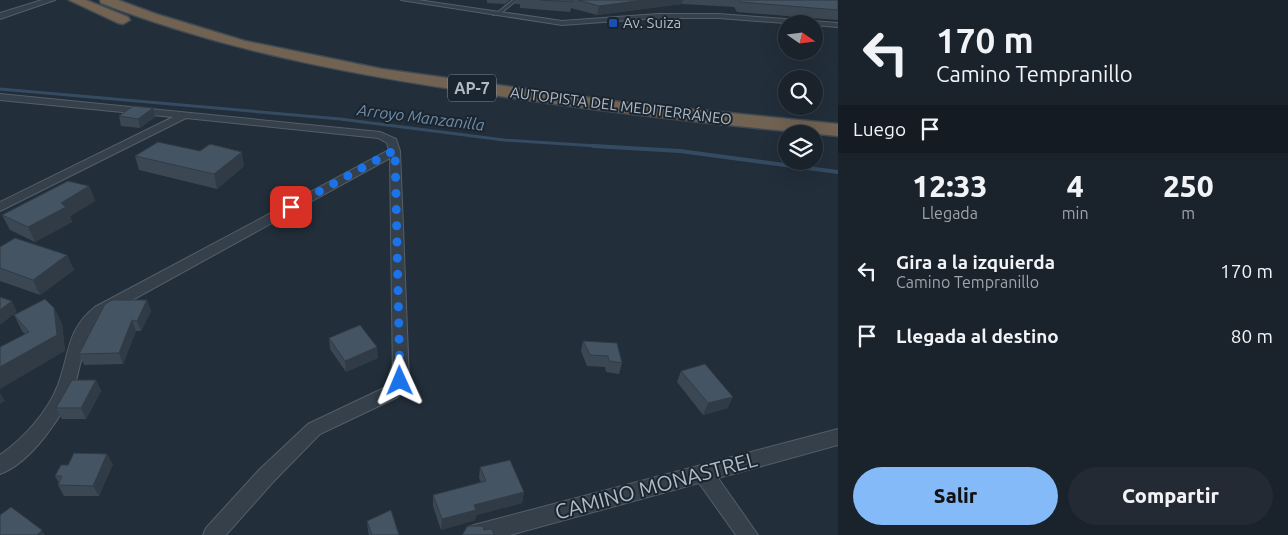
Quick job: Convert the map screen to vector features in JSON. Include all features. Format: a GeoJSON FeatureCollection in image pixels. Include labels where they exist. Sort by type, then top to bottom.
{"type":"FeatureCollection","features":[{"type":"Feature","properties":{"kind":"highway","name":"AP-7"},"geometry":{"type":"LineString","coordinates":[[75,0],[106,4]]}},
{"type":"Feature","properties":{"kind":"highway","name":"AUTOPISTA DEL MEDITERRÁNEO"},"geometry":{"type":"LineString","coordinates":[[106,4],[192,31],[347,68],[542,98],[838,130]]}},
{"type":"Feature","properties":{"kind":"highway","name":"AUTOPISTA DEL MEDITERRÁNEO"},"geometry":{"type":"LineString","coordinates":[[106,4],[148,30],[210,48],[322,75],[407,91],[534,110],[778,138]]}},
{"type":"Feature","properties":{"kind":"highway"},"geometry":{"type":"LineString","coordinates":[[823,143],[838,144]]}},
{"type":"Feature","properties":{"kind":"street"},"geometry":{"type":"LineString","coordinates":[[0,16],[51,0]]}},
{"type":"Feature","properties":{"kind":"street"},"geometry":{"type":"LineString","coordinates":[[404,0],[562,23],[608,22],[658,16],[745,16],[838,25]]}},
{"type":"Feature","properties":{"kind":"street"},"geometry":{"type":"LineString","coordinates":[[0,97],[380,135],[392,141],[395,150],[400,381],[392,392],[314,429],[266,476],[213,535]]}},
{"type":"Feature","properties":{"kind":"street"},"geometry":{"type":"LineString","coordinates":[[0,207],[183,116]]}},
{"type":"Feature","properties":{"kind":"street"},"geometry":{"type":"LineString","coordinates":[[0,466],[34,435],[53,411],[66,385],[74,350],[88,319],[395,150]]}},
{"type":"Feature","properties":{"kind":"street","name":"CAMINO MONASTREL"},"geometry":{"type":"LineString","coordinates":[[474,535],[838,436]]}},
{"type":"Feature","properties":{"kind":"street"},"geometry":{"type":"LineString","coordinates":[[703,473],[748,535]]}},
{"type":"Feature","properties":{"kind":"lane"},"geometry":{"type":"LineString","coordinates":[[494,14],[499,13],[515,0]]}},
{"type":"Feature","properties":{"kind":"building"},"geometry":{"type":"Polygon","coordinates":[[[540,0],[571,0],[572,2],[540,0]]]}},
{"type":"Feature","properties":{"kind":"building"},"geometry":{"type":"Polygon","coordinates":[[[578,0],[644,0],[599,6],[578,0]]]}},
{"type":"Feature","properties":{"kind":"building"},"geometry":{"type":"Polygon","coordinates":[[[738,0],[838,0],[838,10],[740,2],[738,0]]]}},
{"type":"Feature","properties":{"kind":"building"},"geometry":{"type":"Polygon","coordinates":[[[133,106],[153,108],[138,119],[119,116],[133,106]]]}},
{"type":"Feature","properties":{"kind":"building"},"geometry":{"type":"Polygon","coordinates":[[[158,142],[200,151],[210,144],[242,152],[214,174],[135,156],[158,142]]]}},
{"type":"Feature","properties":{"kind":"building"},"geometry":{"type":"Polygon","coordinates":[[[68,181],[89,186],[61,203],[66,207],[28,227],[2,215],[68,181]]]}},
{"type":"Feature","properties":{"kind":"building"},"geometry":{"type":"Polygon","coordinates":[[[15,238],[67,255],[33,280],[0,268],[0,247],[15,238]]]}},
{"type":"Feature","properties":{"kind":"building"},"geometry":{"type":"Polygon","coordinates":[[[0,297],[12,301],[0,310],[0,297]]]}},
{"type":"Feature","properties":{"kind":"building"},"geometry":{"type":"Polygon","coordinates":[[[45,299],[54,308],[57,335],[0,367],[0,347],[29,332],[14,315],[45,299]]]}},
{"type":"Feature","properties":{"kind":"building"},"geometry":{"type":"Polygon","coordinates":[[[112,300],[147,300],[137,321],[132,320],[119,353],[79,354],[105,304],[112,300]]]}},
{"type":"Feature","properties":{"kind":"building"},"geometry":{"type":"Polygon","coordinates":[[[360,325],[377,347],[345,361],[329,338],[360,325]]]}},
{"type":"Feature","properties":{"kind":"building"},"geometry":{"type":"Polygon","coordinates":[[[583,341],[617,343],[622,363],[609,361],[608,356],[590,355],[583,341]]]}},
{"type":"Feature","properties":{"kind":"building"},"geometry":{"type":"Polygon","coordinates":[[[705,364],[733,397],[708,403],[681,371],[705,364]]]}},
{"type":"Feature","properties":{"kind":"building"},"geometry":{"type":"Polygon","coordinates":[[[72,380],[96,380],[81,408],[56,408],[72,380]]]}},
{"type":"Feature","properties":{"kind":"building"},"geometry":{"type":"Polygon","coordinates":[[[74,453],[107,454],[93,486],[58,485],[62,476],[55,476],[61,465],[68,465],[74,453]]]}},
{"type":"Feature","properties":{"kind":"building"},"geometry":{"type":"Polygon","coordinates":[[[510,460],[524,492],[474,505],[476,510],[442,519],[433,495],[486,481],[480,467],[510,460]]]}},
{"type":"Feature","properties":{"kind":"building"},"geometry":{"type":"Polygon","coordinates":[[[11,507],[42,530],[37,535],[0,535],[0,515],[11,507]]]}},
{"type":"Feature","properties":{"kind":"building"},"geometry":{"type":"Polygon","coordinates":[[[391,510],[399,535],[372,535],[367,521],[391,510]]]}},
{"type":"Feature","properties":{"kind":"building"},"geometry":{"type":"Polygon","coordinates":[[[468,526],[483,526],[484,530],[492,529],[494,535],[462,535],[468,526]]]}},
{"type":"Feature","properties":{"kind":"waterway","name":"Arroyo Manzanilla"},"geometry":{"type":"LineString","coordinates":[[0,89],[340,119],[504,140],[613,147]]}},
{"type":"Feature","properties":{"kind":"waterway","name":"Arroyo Manzanilla"},"geometry":{"type":"LineString","coordinates":[[593,146],[680,151],[838,172]]}},
{"type":"Feature","properties":{"kind":"place","name":"Av. Suiza"},"geometry":{"type":"Point","coordinates":[613,23]}},
{"type":"Feature","properties":{"kind":"route"},"geometry":{"type":"LineString","coordinates":[[291,207],[395,150],[400,381]]}}]}
